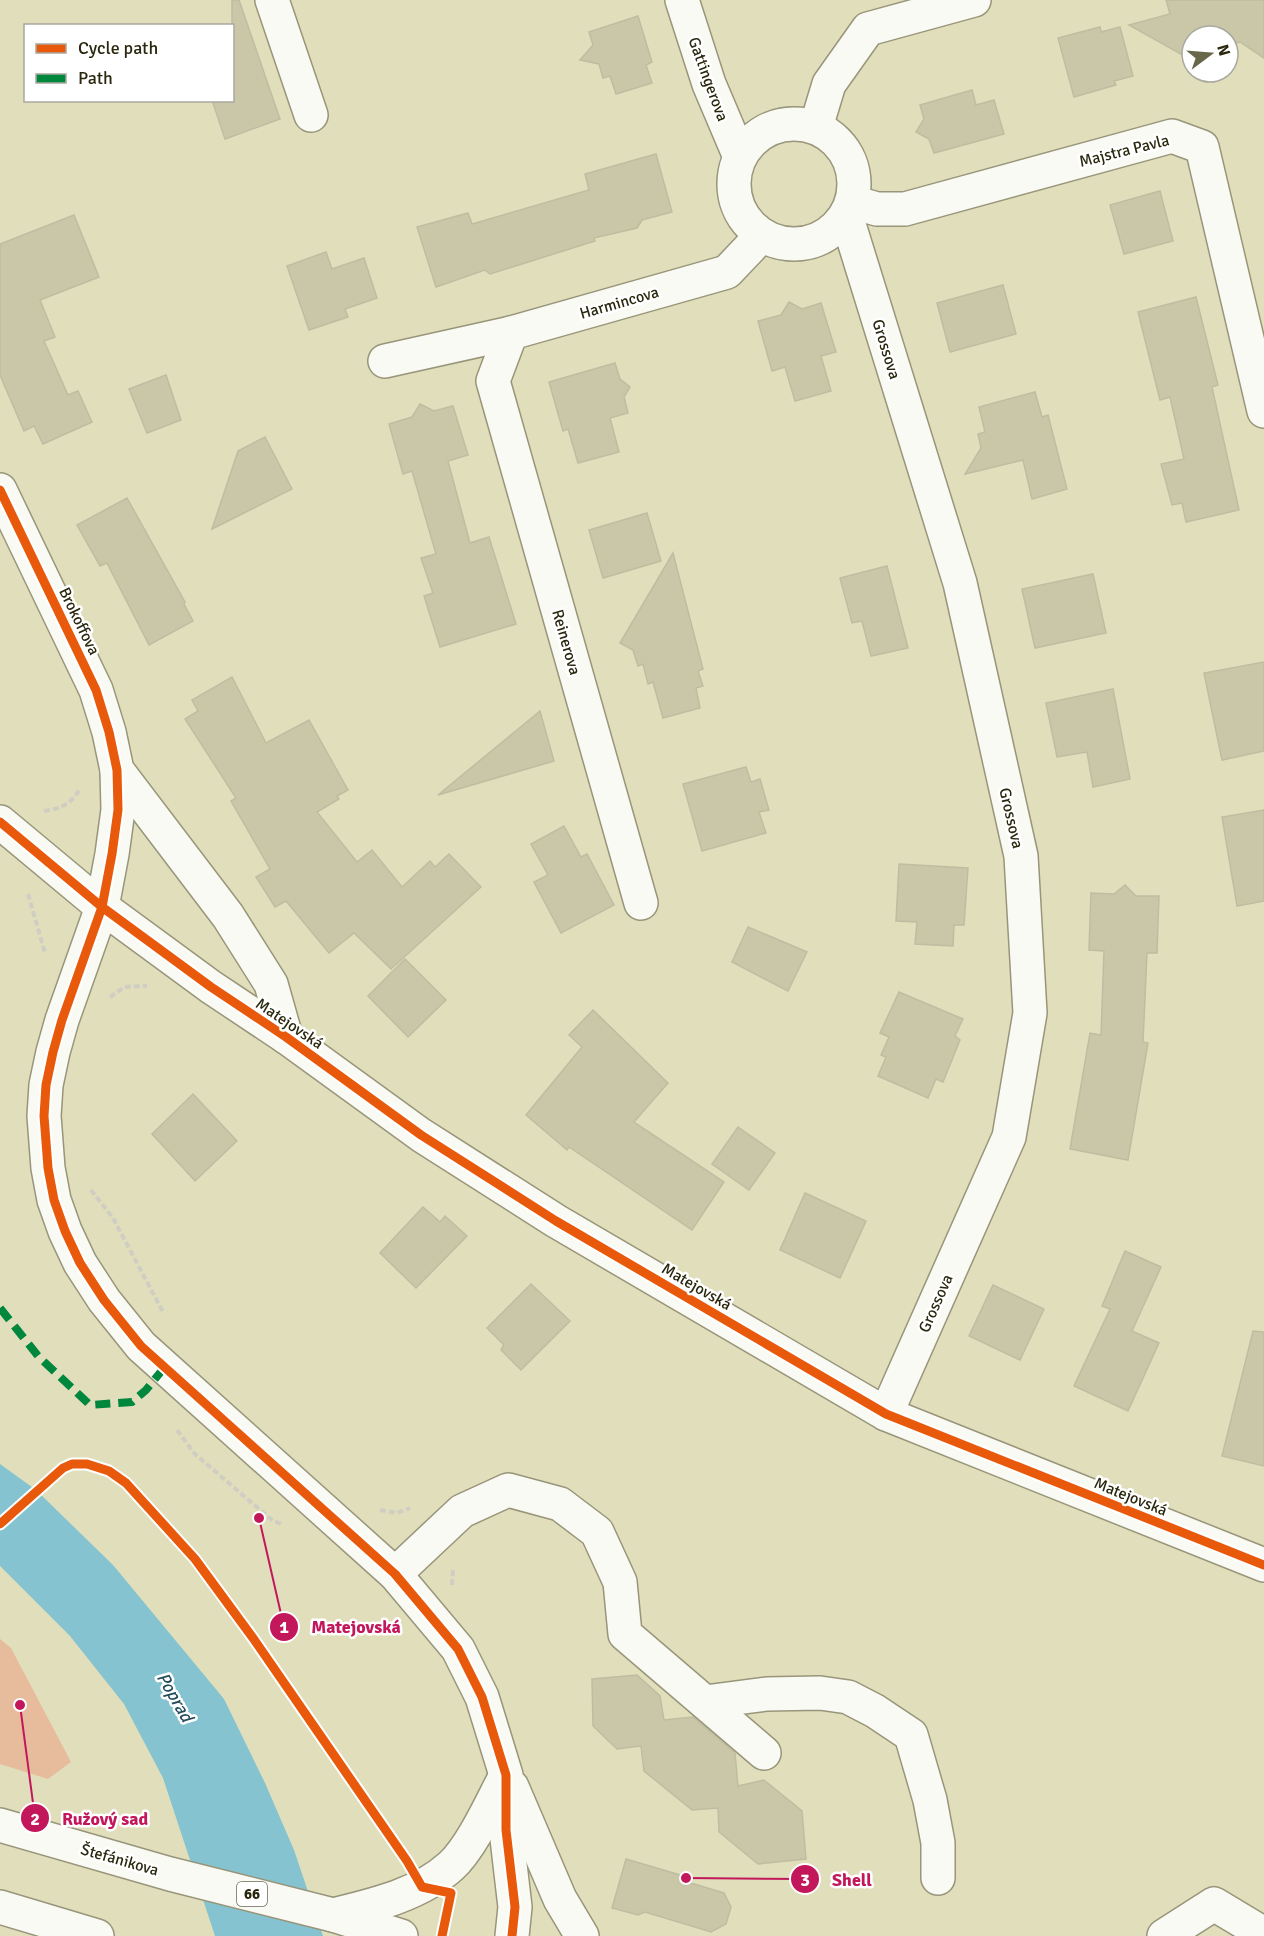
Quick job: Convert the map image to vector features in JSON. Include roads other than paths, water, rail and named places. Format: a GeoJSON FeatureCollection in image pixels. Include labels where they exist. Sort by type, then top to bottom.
{"type":"FeatureCollection","features":[{"type":"Feature","properties":{"kind":"street"},"geometry":{"type":"LineString","coordinates":[[272,0],[311,115]]}},
{"type":"Feature","properties":{"kind":"street","name":"Gattingerova"},"geometry":{"type":"LineString","coordinates":[[681,0],[709,84],[740,157]]}},
{"type":"Feature","properties":{"kind":"street"},"geometry":{"type":"LineString","coordinates":[[816,128],[829,84],[868,29],[974,0]]}},
{"type":"Feature","properties":{"kind":"street"},"geometry":{"type":"LineString","coordinates":[[798,123],[816,128],[829,134],[841,144],[848,157],[854,172],[855,187],[849,208],[834,230],[817,240],[798,244],[779,243],[762,235],[748,224],[736,200],[734,174],[740,157],[750,142],[764,131],[780,124],[798,123]]}},
{"type":"Feature","properties":{"kind":"street","name":"Majstra Pavla"},"geometry":{"type":"LineString","coordinates":[[849,208],[905,209],[1172,136],[1202,147],[1264,411]]}},
{"type":"Feature","properties":{"kind":"street","name":"Grossova"},"geometry":{"type":"LineString","coordinates":[[849,208],[960,583],[1021,856],[1030,1013],[1009,1137],[886,1414]]}},
{"type":"Feature","properties":{"kind":"street","name":"Harmincova"},"geometry":{"type":"LineString","coordinates":[[384,361],[511,333],[727,272],[762,235]]}},
{"type":"Feature","properties":{"kind":"street","name":"Reinerova"},"geometry":{"type":"LineString","coordinates":[[511,333],[493,381],[641,903]]}},
{"type":"Feature","properties":{"kind":"street","name":"Brokoffova"},"geometry":{"type":"LineString","coordinates":[[0,490],[96,690],[109,732],[117,770],[228,916]]}},
{"type":"Feature","properties":{"kind":"street"},"geometry":{"type":"LineString","coordinates":[[117,770],[118,810],[102,907],[62,1020],[46,1086],[44,1116],[48,1168],[54,1200],[71,1245],[104,1300],[141,1346],[395,1574],[458,1649],[482,1697],[507,1775],[560,1899],[582,1936]]}},
{"type":"Feature","properties":{"kind":"street","name":"Matejovská"},"geometry":{"type":"LineString","coordinates":[[0,822],[102,907],[238,1006],[286,1037],[421,1135],[556,1221],[886,1414],[1264,1565]]}},
{"type":"Feature","properties":{"kind":"street","name":"Matejovská"},"geometry":{"type":"LineString","coordinates":[[228,916],[271,984],[286,1037]]}},
{"type":"Feature","properties":{"kind":"street"},"geometry":{"type":"LineString","coordinates":[[395,1574],[462,1511],[508,1490],[560,1504],[597,1532],[620,1582],[625,1634],[764,1753]]}},
{"type":"Feature","properties":{"kind":"street"},"geometry":{"type":"LineString","coordinates":[[705,1702],[767,1694],[820,1693],[848,1697],[875,1711],[911,1735],[930,1800],[938,1843],[938,1878]]}},
{"type":"Feature","properties":{"kind":"street"},"geometry":{"type":"LineString","coordinates":[[333,1915],[371,1905],[422,1887],[453,1865],[476,1832],[507,1775]]}},
{"type":"Feature","properties":{"kind":"street"},"geometry":{"type":"LineString","coordinates":[[507,1775],[506,1830],[515,1907],[513,1936]]}},
{"type":"Feature","properties":{"kind":"street","name":"Štefánikova"},"geometry":{"type":"LineString","coordinates":[[0,1825],[170,1874],[333,1915]]}},
{"type":"Feature","properties":{"kind":"street"},"geometry":{"type":"LineString","coordinates":[[1164,1936],[1214,1904],[1264,1934]]}},
{"type":"Feature","properties":{"kind":"street"},"geometry":{"type":"LineString","coordinates":[[0,1907],[97,1936]]}},
{"type":"Feature","properties":{"kind":"street","name":"66"},"geometry":{"type":"LineString","coordinates":[[333,1915],[400,1936]]}},
{"type":"Feature","properties":{"kind":"water","name":"Poprad"},"geometry":{"type":"Polygon","coordinates":[[[0,1464],[36,1490],[113,1565],[224,1699],[265,1783],[294,1850],[323,1936],[215,1936],[163,1778],[124,1704],[70,1636],[0,1566],[0,1464]]]}},
{"type":"Feature","properties":{"kind":"place","name":"Matejovská"},"geometry":{"type":"Point","coordinates":[259,1518]}},
{"type":"Feature","properties":{"kind":"place","name":"Ružový sad"},"geometry":{"type":"Point","coordinates":[20,1705]}},
{"type":"Feature","properties":{"kind":"place","name":"Shell"},"geometry":{"type":"Point","coordinates":[686,1878]}}]}
